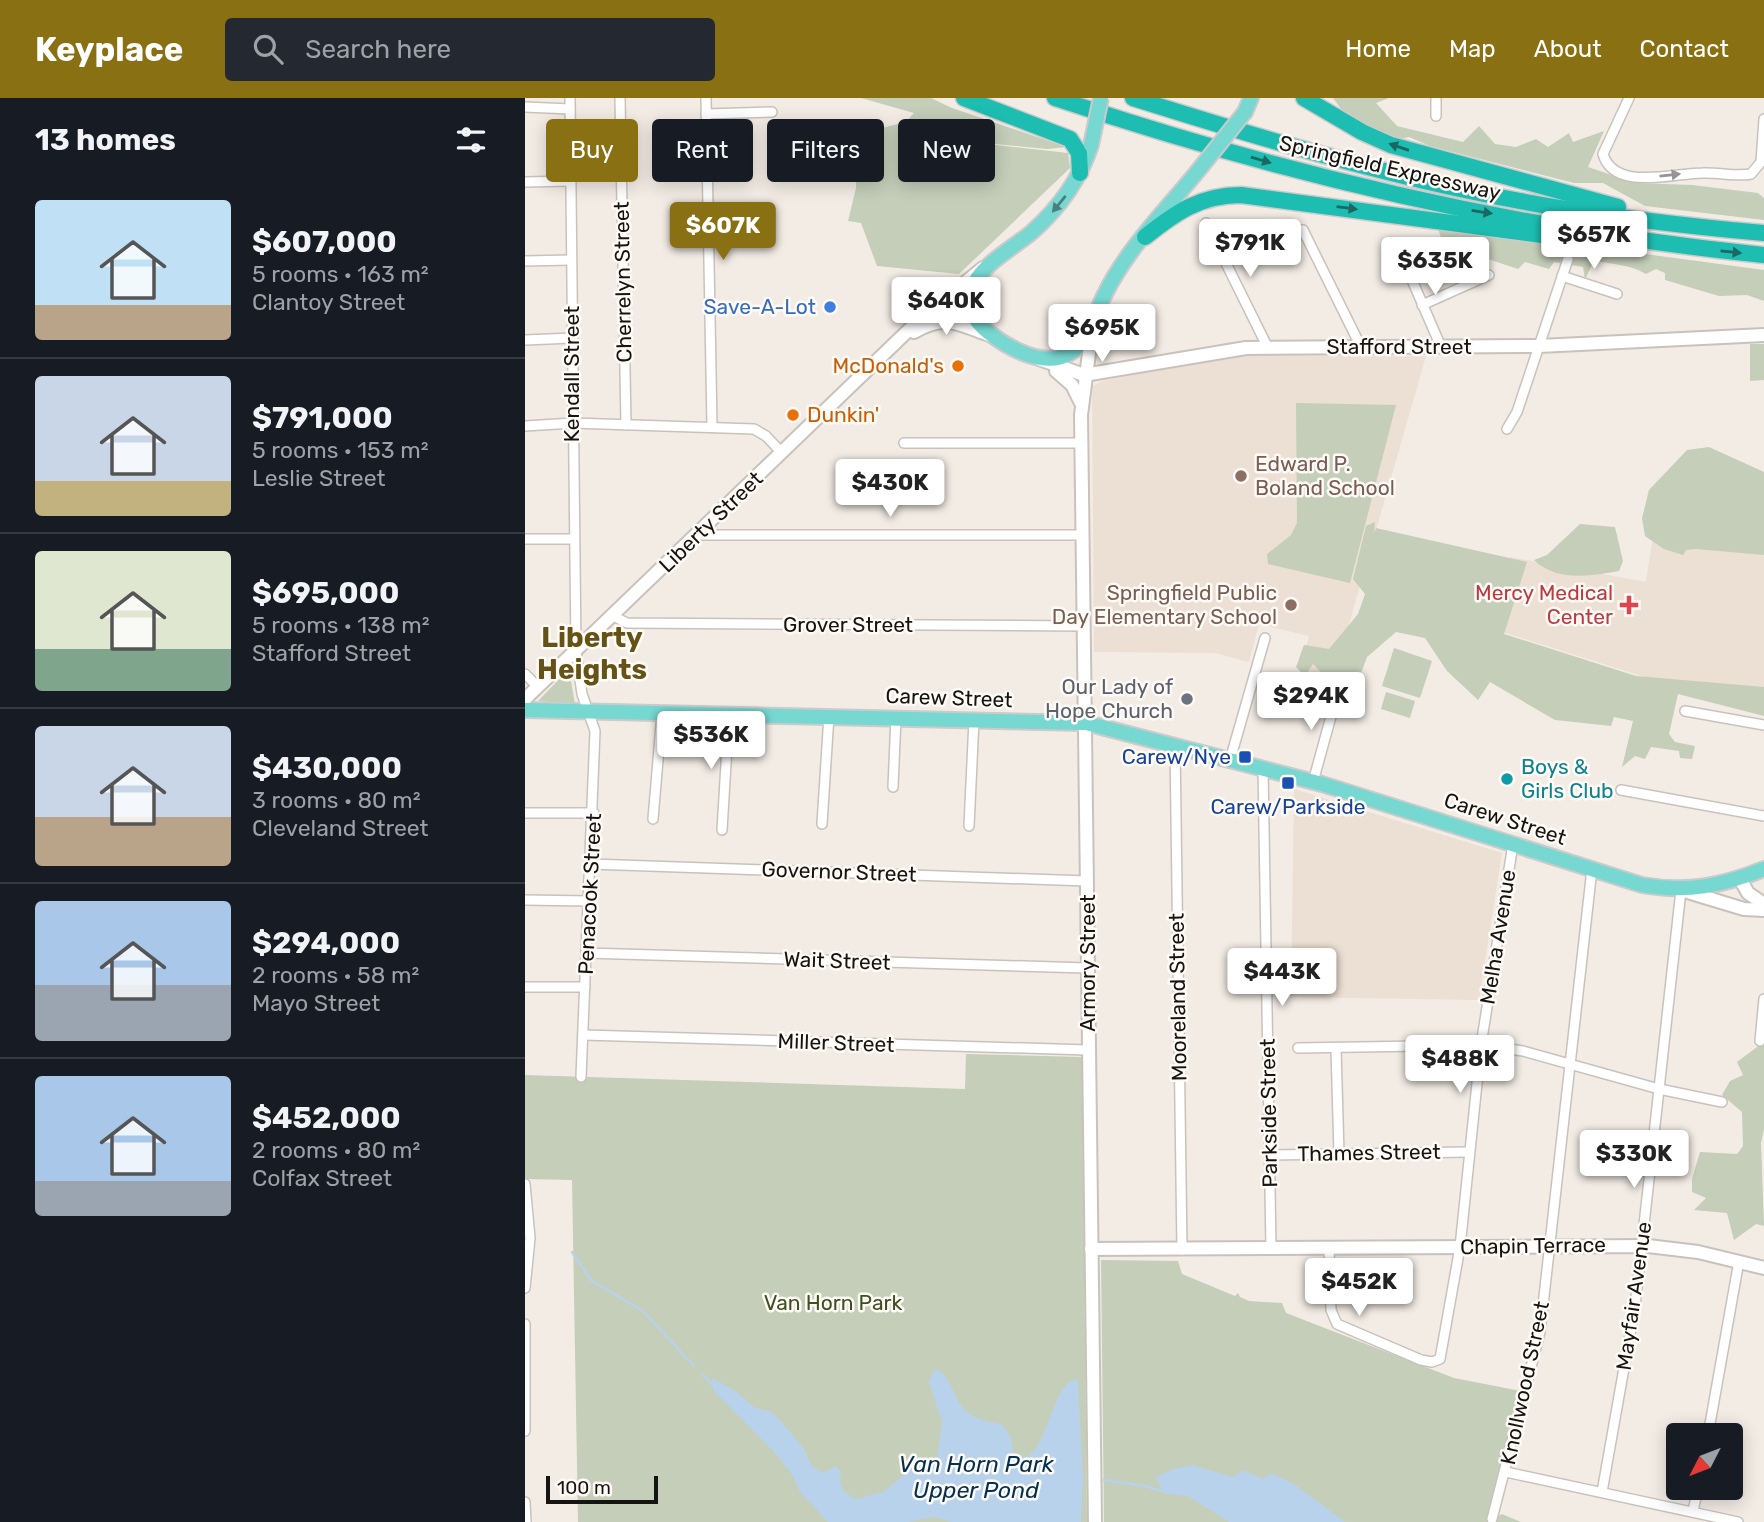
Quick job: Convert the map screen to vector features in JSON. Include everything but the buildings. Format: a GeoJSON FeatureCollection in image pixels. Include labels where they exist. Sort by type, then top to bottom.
{"type":"FeatureCollection","features":[{"type":"Feature","properties":{"kind":"highway"},"geometry":{"type":"LineString","coordinates":[[964,98],[1070,139],[1079,153],[1080,173]]}},
{"type":"Feature","properties":{"kind":"highway","name":"Springfield Expressway"},"geometry":{"type":"LineString","coordinates":[[1055,98],[1222,149],[1404,197],[1703,248],[1764,255]]}},
{"type":"Feature","properties":{"kind":"highway","name":"Springfield Expressway"},"geometry":{"type":"LineString","coordinates":[[1133,98],[1411,178],[1463,190],[1678,224],[1764,233]]}},
{"type":"Feature","properties":{"kind":"highway"},"geometry":{"type":"LineString","coordinates":[[1304,98],[1372,136],[1424,155],[1678,224]]}},
{"type":"Feature","properties":{"kind":"highway"},"geometry":{"type":"LineString","coordinates":[[1319,98],[1336,118]]}},
{"type":"Feature","properties":{"kind":"highway"},"geometry":{"type":"LineString","coordinates":[[1145,237],[1178,211],[1194,203],[1212,196],[1241,195],[1640,248],[1703,248]]}},
{"type":"Feature","properties":{"kind":"main road"},"geometry":{"type":"LineString","coordinates":[[1081,404],[1072,385],[1044,361],[995,338],[975,319],[969,301],[974,284],[990,265],[1045,220],[1080,173],[1091,145],[1101,98]]}},
{"type":"Feature","properties":{"kind":"main road"},"geometry":{"type":"LineString","coordinates":[[1044,361],[1072,352],[1094,320],[1113,280],[1251,104]]}},
{"type":"Feature","properties":{"kind":"main road","name":"Liberty Street"},"geometry":{"type":"LineString","coordinates":[[525,699],[938,303],[977,271],[990,265]]}},
{"type":"Feature","properties":{"kind":"main road","name":"Liberty Street"},"geometry":{"type":"LineString","coordinates":[[896,344],[930,323],[949,320],[995,338]]}},
{"type":"Feature","properties":{"kind":"main road","name":"Armory Street"},"geometry":{"type":"LineString","coordinates":[[1094,320],[1084,375],[1081,443],[1095,1522]]}},
{"type":"Feature","properties":{"kind":"main road","name":"Stafford Street"},"geometry":{"type":"LineString","coordinates":[[1044,361],[1084,375],[1215,351],[1268,348],[1539,346],[1764,335]]}},
{"type":"Feature","properties":{"kind":"main road","name":"Carew Street"},"geometry":{"type":"LineString","coordinates":[[525,710],[1086,723],[1313,782],[1642,885],[1681,890],[1717,887],[1764,869]]}},
{"type":"Feature","properties":{"kind":"main road"},"geometry":{"type":"LineString","coordinates":[[1740,879],[1748,893],[1764,904]]}},
{"type":"Feature","properties":{"kind":"main road"},"geometry":{"type":"LineString","coordinates":[[1681,890],[1744,909],[1764,910]]}},
{"type":"Feature","properties":{"kind":"main road","name":"Chapin Terrace"},"geometry":{"type":"LineString","coordinates":[[1091,1249],[1642,1246],[1739,1261],[1764,1268]]}},
{"type":"Feature","properties":{"kind":"street","name":"Cherrelyn Street"},"geometry":{"type":"LineString","coordinates":[[620,98],[626,425]]}},
{"type":"Feature","properties":{"kind":"street"},"geometry":{"type":"LineString","coordinates":[[706,98],[712,426]]}},
{"type":"Feature","properties":{"kind":"street"},"geometry":{"type":"LineString","coordinates":[[1436,98],[1436,117]]}},
{"type":"Feature","properties":{"kind":"street"},"geometry":{"type":"LineString","coordinates":[[1629,98],[1604,154],[1606,162],[1613,169],[1639,177],[1702,173],[1741,176],[1755,172],[1761,162],[1764,119]]}},
{"type":"Feature","properties":{"kind":"street"},"geometry":{"type":"LineString","coordinates":[[525,107],[570,103]]}},
{"type":"Feature","properties":{"kind":"street"},"geometry":{"type":"LineString","coordinates":[[706,114],[772,112]]}},
{"type":"Feature","properties":{"kind":"street"},"geometry":{"type":"LineString","coordinates":[[525,182],[546,181]]}},
{"type":"Feature","properties":{"kind":"street","name":"Kendall Street"},"geometry":{"type":"LineString","coordinates":[[570,182],[576,651]]}},
{"type":"Feature","properties":{"kind":"street"},"geometry":{"type":"LineString","coordinates":[[1206,223],[1268,348]]}},
{"type":"Feature","properties":{"kind":"street"},"geometry":{"type":"LineString","coordinates":[[1303,230],[1361,347]]}},
{"type":"Feature","properties":{"kind":"street"},"geometry":{"type":"LineString","coordinates":[[1507,429],[1517,412],[1568,258]]}},
{"type":"Feature","properties":{"kind":"street"},"geometry":{"type":"LineString","coordinates":[[1403,259],[1441,347]]}},
{"type":"Feature","properties":{"kind":"street"},"geometry":{"type":"LineString","coordinates":[[525,261],[571,260]]}},
{"type":"Feature","properties":{"kind":"street"},"geometry":{"type":"LineString","coordinates":[[1422,305],[1489,275]]}},
{"type":"Feature","properties":{"kind":"street"},"geometry":{"type":"LineString","coordinates":[[1562,276],[1617,294]]}},
{"type":"Feature","properties":{"kind":"street"},"geometry":{"type":"LineString","coordinates":[[525,340],[572,338]]}},
{"type":"Feature","properties":{"kind":"street"},"geometry":{"type":"LineString","coordinates":[[525,426],[573,423],[754,429],[766,436],[782,453]]}},
{"type":"Feature","properties":{"kind":"street"},"geometry":{"type":"LineString","coordinates":[[904,443],[1081,443]]}},
{"type":"Feature","properties":{"kind":"street"},"geometry":{"type":"LineString","coordinates":[[698,535],[1083,535]]}},
{"type":"Feature","properties":{"kind":"street"},"geometry":{"type":"LineString","coordinates":[[525,539],[573,539]]}},
{"type":"Feature","properties":{"kind":"street","name":"Grover Street"},"geometry":{"type":"LineString","coordinates":[[613,616],[627,623],[1084,626]]}},
{"type":"Feature","properties":{"kind":"street"},"geometry":{"type":"LineString","coordinates":[[1230,760],[1265,638]]}},
{"type":"Feature","properties":{"kind":"street","name":"Penacook Street"},"geometry":{"type":"LineString","coordinates":[[576,651],[582,694],[595,731],[582,1077]]}},
{"type":"Feature","properties":{"kind":"street"},"geometry":{"type":"LineString","coordinates":[[525,674],[538,687]]}},
{"type":"Feature","properties":{"kind":"street"},"geometry":{"type":"LineString","coordinates":[[1313,782],[1338,691]]}},
{"type":"Feature","properties":{"kind":"street"},"geometry":{"type":"LineString","coordinates":[[1685,710],[1764,725]]}},
{"type":"Feature","properties":{"kind":"street"},"geometry":{"type":"LineString","coordinates":[[653,819],[662,713]]}},
{"type":"Feature","properties":{"kind":"street"},"geometry":{"type":"LineString","coordinates":[[722,830],[729,713]]}},
{"type":"Feature","properties":{"kind":"street"},"geometry":{"type":"LineString","coordinates":[[822,824],[829,715]]}},
{"type":"Feature","properties":{"kind":"street"},"geometry":{"type":"LineString","coordinates":[[893,787],[897,717]]}},
{"type":"Feature","properties":{"kind":"street"},"geometry":{"type":"LineString","coordinates":[[969,826],[974,720]]}},
{"type":"Feature","properties":{"kind":"street","name":"Mooreland Street"},"geometry":{"type":"LineString","coordinates":[[1175,745],[1182,1250]]}},
{"type":"Feature","properties":{"kind":"street","name":"Parkside Street"},"geometry":{"type":"LineString","coordinates":[[1263,768],[1271,1248]]}},
{"type":"Feature","properties":{"kind":"street"},"geometry":{"type":"LineString","coordinates":[[1621,790],[1764,816]]}},
{"type":"Feature","properties":{"kind":"street"},"geometry":{"type":"LineString","coordinates":[[525,813],[594,813]]}},
{"type":"Feature","properties":{"kind":"street","name":"Melha Avenue"},"geometry":{"type":"LineString","coordinates":[[1329,1248],[1331,1310],[1337,1324],[1421,1360],[1436,1361],[1443,1352],[1460,1247],[1481,1045],[1513,844]]}},
{"type":"Feature","properties":{"kind":"street","name":"Governor Street"},"geometry":{"type":"LineString","coordinates":[[591,864],[1087,881]]}},
{"type":"Feature","properties":{"kind":"street","name":"Knollwood Street"},"geometry":{"type":"LineString","coordinates":[[1492,1519],[1540,1332],[1592,869]]}},
{"type":"Feature","properties":{"kind":"street","name":"Mayfair Avenue"},"geometry":{"type":"LineString","coordinates":[[1602,1492],[1635,1306],[1681,890]]}},
{"type":"Feature","properties":{"kind":"street"},"geometry":{"type":"LineString","coordinates":[[525,901],[589,901]]}},
{"type":"Feature","properties":{"kind":"street","name":"Wait Street"},"geometry":{"type":"LineString","coordinates":[[586,953],[1087,968]]}},
{"type":"Feature","properties":{"kind":"street"},"geometry":{"type":"LineString","coordinates":[[525,988],[585,987]]}},
{"type":"Feature","properties":{"kind":"street"},"geometry":{"type":"LineString","coordinates":[[1760,1041],[1764,999]]}},
{"type":"Feature","properties":{"kind":"street","name":"Miller Street"},"geometry":{"type":"LineString","coordinates":[[584,1035],[1088,1050]]}},
{"type":"Feature","properties":{"kind":"street"},"geometry":{"type":"LineString","coordinates":[[1298,1048],[1481,1045],[1523,1051],[1658,1089],[1722,1102]]}},
{"type":"Feature","properties":{"kind":"street"},"geometry":{"type":"LineString","coordinates":[[1336,1048],[1339,1154]]}},
{"type":"Feature","properties":{"kind":"street","name":"Thames Street"},"geometry":{"type":"LineString","coordinates":[[1269,1154],[1469,1152]]}},
{"type":"Feature","properties":{"kind":"street"},"geometry":{"type":"LineString","coordinates":[[525,1184],[530,1238],[525,1288]]}},
{"type":"Feature","properties":{"kind":"street"},"geometry":{"type":"LineString","coordinates":[[1710,1423],[1739,1261]]}},
{"type":"Feature","properties":{"kind":"street"},"geometry":{"type":"LineString","coordinates":[[525,1324],[525,1431]]}},
{"type":"Feature","properties":{"kind":"street"},"geometry":{"type":"LineString","coordinates":[[1506,1472],[1738,1522]]}},
{"type":"Feature","properties":{"kind":"street"},"geometry":{"type":"LineString","coordinates":[[1693,1511],[1695,1500]]}},
{"type":"Feature","properties":{"kind":"street"},"geometry":{"type":"LineString","coordinates":[[525,1502],[526,1522]]}},
{"type":"Feature","properties":{"kind":"shaded area","name":"Edward P. Boland School"},"geometry":{"type":"Polygon","coordinates":[[[1426,356],[1333,680],[1300,670],[1309,636],[1259,624],[1249,662],[1215,653],[1094,652],[1092,387],[1102,381],[1227,357],[1426,356]]]}},
{"type":"Feature","properties":{"kind":"shaded area","name":"Mercy Medical Center"},"geometry":{"type":"Polygon","coordinates":[[[1653,537],[1764,548],[1764,697],[1654,680],[1487,627],[1510,557],[1646,582],[1653,537]]]}},
{"type":"Feature","properties":{"kind":"shaded area"},"geometry":{"type":"Polygon","coordinates":[[[1294,789],[1502,853],[1479,1000],[1291,997],[1294,789]]]}},
{"type":"Feature","properties":{"kind":"green space"},"geometry":{"type":"Polygon","coordinates":[[[861,98],[931,98],[984,119],[909,119],[914,113],[861,98]]]}},
{"type":"Feature","properties":{"kind":"green space"},"geometry":{"type":"Polygon","coordinates":[[[1333,98],[1389,98],[1376,103],[1397,126],[1463,142],[1479,126],[1495,144],[1516,147],[1536,139],[1548,147],[1569,133],[1573,142],[1604,131],[1588,167],[1635,183],[1692,185],[1758,193],[1764,198],[1764,220],[1645,206],[1603,183],[1574,183],[1430,146],[1409,137],[1394,140],[1344,113],[1333,98]]]}},
{"type":"Feature","properties":{"kind":"green space"},"geometry":{"type":"Polygon","coordinates":[[[995,123],[1067,147],[1047,149],[995,144],[995,123]]]}},
{"type":"Feature","properties":{"kind":"green space"},"geometry":{"type":"Polygon","coordinates":[[[898,124],[898,182],[995,182],[995,145],[1068,153],[1070,168],[959,274],[877,266],[861,223],[848,221],[856,182],[884,182],[884,128],[898,124]]]}},
{"type":"Feature","properties":{"kind":"green space"},"geometry":{"type":"Polygon","coordinates":[[[1437,226],[1764,270],[1764,301],[1747,295],[1719,296],[1665,280],[1665,273],[1656,269],[1646,274],[1627,266],[1594,260],[1585,280],[1583,267],[1554,262],[1549,269],[1525,262],[1518,269],[1485,258],[1487,250],[1443,243],[1437,226]]]}},
{"type":"Feature","properties":{"kind":"green space"},"geometry":{"type":"Polygon","coordinates":[[[1750,344],[1764,344],[1764,380],[1750,381],[1750,344]]]}},
{"type":"Feature","properties":{"kind":"green space"},"geometry":{"type":"Polygon","coordinates":[[[1296,403],[1396,405],[1350,583],[1268,564],[1267,554],[1291,535],[1297,523],[1296,403]]]}},
{"type":"Feature","properties":{"kind":"green space"},"geometry":{"type":"Polygon","coordinates":[[[1709,447],[1764,472],[1764,555],[1696,549],[1686,550],[1683,555],[1664,549],[1645,536],[1642,518],[1649,490],[1687,450],[1709,447]]]}},
{"type":"Feature","properties":{"kind":"green space"},"geometry":{"type":"Polygon","coordinates":[[[1375,522],[1374,534],[1376,528],[1527,562],[1504,634],[1636,676],[1764,687],[1764,716],[1678,694],[1669,734],[1675,742],[1695,746],[1692,759],[1680,758],[1679,751],[1651,747],[1645,759],[1635,756],[1622,767],[1633,721],[1614,717],[1611,726],[1555,720],[1490,682],[1478,700],[1447,671],[1425,638],[1396,632],[1367,657],[1349,705],[1341,704],[1343,682],[1339,678],[1331,683],[1313,664],[1305,676],[1296,667],[1304,645],[1329,649],[1358,614],[1365,594],[1353,579],[1366,526],[1375,522]]]}},
{"type":"Feature","properties":{"kind":"green space"},"geometry":{"type":"Polygon","coordinates":[[[1580,524],[1615,527],[1623,561],[1619,571],[1574,576],[1553,572],[1534,560],[1547,555],[1580,524]]]}},
{"type":"Feature","properties":{"kind":"green space"},"geometry":{"type":"Polygon","coordinates":[[[1394,648],[1432,661],[1420,698],[1382,686],[1394,648]]]}},
{"type":"Feature","properties":{"kind":"green space"},"geometry":{"type":"Polygon","coordinates":[[[569,669],[575,704],[538,701],[569,669]]]}},
{"type":"Feature","properties":{"kind":"green space"},"geometry":{"type":"Polygon","coordinates":[[[1386,692],[1415,701],[1410,718],[1381,709],[1386,692]]]}},
{"type":"Feature","properties":{"kind":"green space"},"geometry":{"type":"Polygon","coordinates":[[[1761,1044],[1764,1045],[1764,1129],[1761,1143],[1764,1226],[1756,1224],[1734,1240],[1727,1213],[1694,1210],[1706,1198],[1692,1192],[1692,1179],[1700,1152],[1737,1154],[1743,1146],[1742,1112],[1722,1095],[1730,1081],[1743,1075],[1737,1062],[1761,1044]]]}},
{"type":"Feature","properties":{"kind":"green space","name":"Van Horn Park"},"geometry":{"type":"Polygon","coordinates":[[[966,1054],[1082,1057],[1087,1522],[578,1522],[572,1180],[525,1179],[525,1075],[965,1089],[966,1054]]]}},
{"type":"Feature","properties":{"kind":"green space"},"geometry":{"type":"Polygon","coordinates":[[[1101,1260],[1178,1261],[1182,1274],[1235,1296],[1238,1293],[1249,1301],[1282,1303],[1286,1313],[1454,1378],[1526,1392],[1493,1519],[1502,1514],[1521,1522],[1104,1522],[1101,1260]]]}},
{"type":"Feature","properties":{"kind":"water","name":"Van Horn Park Upper Pond"},"geometry":{"type":"Polygon","coordinates":[[[934,1370],[944,1375],[967,1412],[980,1419],[1003,1425],[1011,1438],[1013,1452],[1026,1457],[1041,1440],[1062,1391],[1069,1383],[1078,1379],[1083,1481],[1081,1522],[952,1522],[934,1517],[908,1522],[828,1522],[800,1492],[793,1476],[776,1454],[713,1390],[712,1378],[734,1390],[755,1408],[770,1411],[777,1417],[803,1447],[811,1465],[823,1473],[836,1466],[841,1472],[840,1482],[843,1489],[857,1499],[883,1492],[904,1475],[911,1465],[937,1458],[942,1422],[929,1382],[934,1370]]]}},
{"type":"Feature","properties":{"kind":"water"},"geometry":{"type":"Polygon","coordinates":[[[1193,1465],[1232,1477],[1244,1470],[1262,1479],[1272,1473],[1294,1484],[1345,1522],[1229,1522],[1188,1496],[1166,1494],[1155,1478],[1173,1469],[1193,1465]]]}},
{"type":"Feature","properties":{"kind":"waterway"},"geometry":{"type":"LineString","coordinates":[[572,1252],[592,1281],[643,1311],[694,1366]]}},
{"type":"Feature","properties":{"kind":"waterway"},"geometry":{"type":"LineString","coordinates":[[702,1374],[712,1384]]}},
{"type":"Feature","properties":{"kind":"waterway"},"geometry":{"type":"LineString","coordinates":[[1104,1480],[1145,1486],[1169,1493]]}},
{"type":"Feature","properties":{"kind":"place","name":"Save-A-Lot"},"geometry":{"type":"Point","coordinates":[830,307]}},
{"type":"Feature","properties":{"kind":"place","name":"McDonald's"},"geometry":{"type":"Point","coordinates":[958,366]}},
{"type":"Feature","properties":{"kind":"place","name":"Dunkin'"},"geometry":{"type":"Point","coordinates":[793,415]}},
{"type":"Feature","properties":{"kind":"place","name":"Edward P. Boland School"},"geometry":{"type":"Point","coordinates":[1241,476]}},
{"type":"Feature","properties":{"kind":"place","name":"Springfield Public Day Elementary School"},"geometry":{"type":"Point","coordinates":[1291,605]}},
{"type":"Feature","properties":{"kind":"place","name":"Mercy Medical Center"},"geometry":{"type":"Point","coordinates":[1629,605]}},
{"type":"Feature","properties":{"kind":"place","name":"Our Lady of Hope Church"},"geometry":{"type":"Point","coordinates":[1187,699]}},
{"type":"Feature","properties":{"kind":"place","name":"Carew/Nye"},"geometry":{"type":"Point","coordinates":[1245,757]}},
{"type":"Feature","properties":{"kind":"place","name":"Boys & Girls Club"},"geometry":{"type":"Point","coordinates":[1507,779]}},
{"type":"Feature","properties":{"kind":"place","name":"Carew/Parkside"},"geometry":{"type":"Point","coordinates":[1288,783]}},
{"type":"Feature","properties":{"kind":"district","name":"Liberty Heights"},"geometry":{"type":"Point","coordinates":[592,653]}}]}
